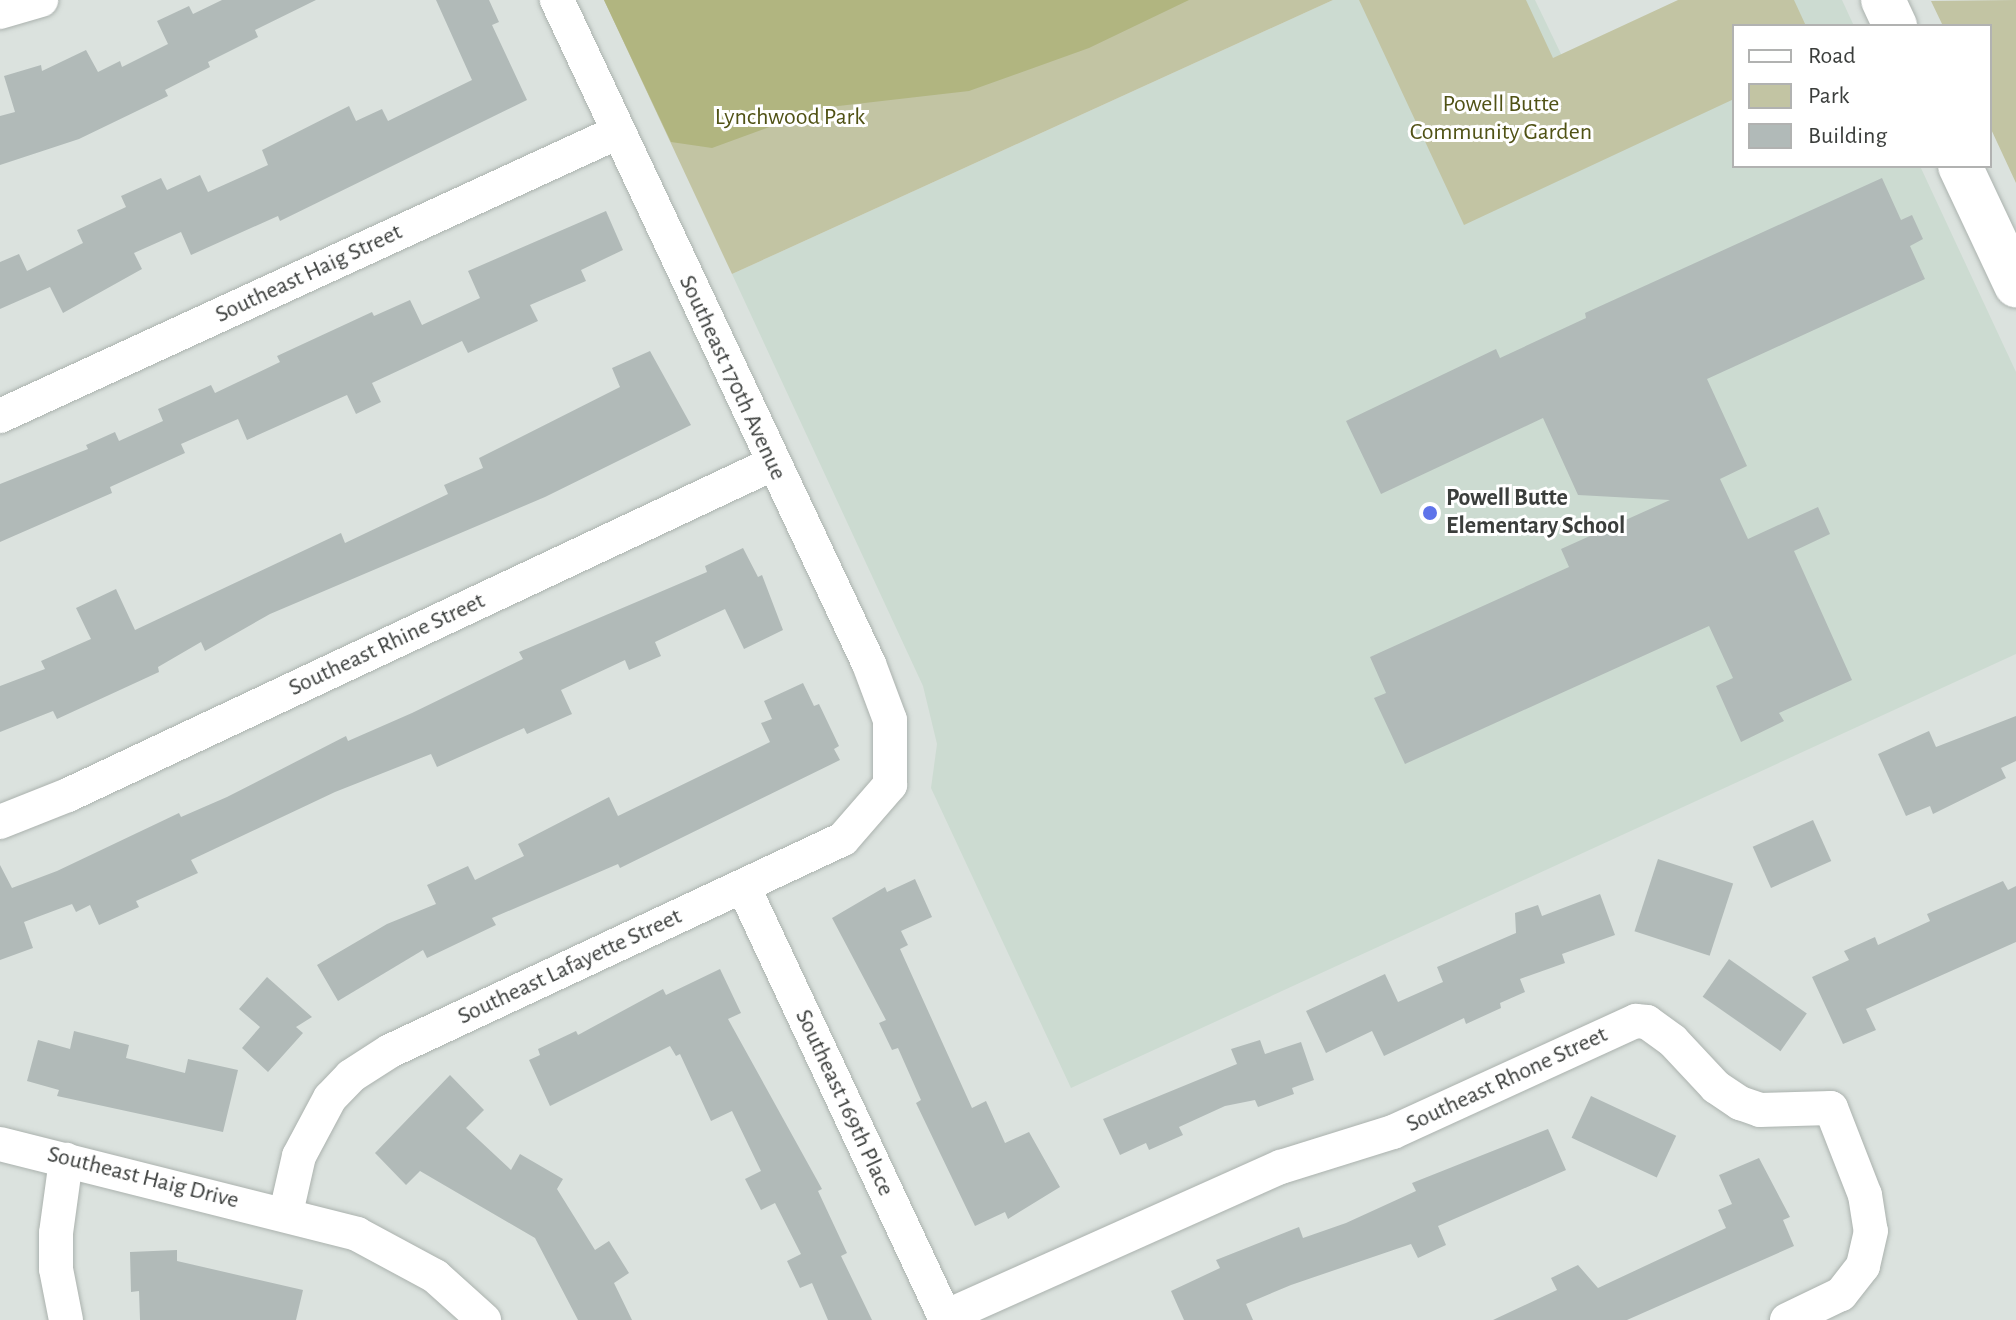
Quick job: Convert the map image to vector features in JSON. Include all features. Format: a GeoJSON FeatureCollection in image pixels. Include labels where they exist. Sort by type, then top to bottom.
{"type":"FeatureCollection","features":[{"type":"Feature","properties":{"kind":"street"},"geometry":{"type":"LineString","coordinates":[[0,12],[41,0]]}},
{"type":"Feature","properties":{"kind":"street","name":"Southeast 170th Avenue"},"geometry":{"type":"LineString","coordinates":[[557,0],[772,464],[869,664],[890,720],[894,759]]}},
{"type":"Feature","properties":{"kind":"street"},"geometry":{"type":"LineString","coordinates":[[1883,0],[1894,24]]}},
{"type":"Feature","properties":{"kind":"street","name":"Southeast Haig Street"},"geometry":{"type":"LineString","coordinates":[[0,416],[618,132]]}},
{"type":"Feature","properties":{"kind":"street"},"geometry":{"type":"LineString","coordinates":[[1961,168],[2016,285]]}},
{"type":"Feature","properties":{"kind":"street","name":"Southeast Rhine Street"},"geometry":{"type":"LineString","coordinates":[[0,822],[772,464]]}},
{"type":"Feature","properties":{"kind":"street","name":"Southeast Lafayette Street"},"geometry":{"type":"LineString","coordinates":[[286,1213],[299,1156],[330,1098],[351,1076],[390,1051],[843,839],[890,785],[894,759]]}},
{"type":"Feature","properties":{"kind":"street","name":"Southeast 169th Place"},"geometry":{"type":"LineString","coordinates":[[743,886],[945,1319]]}},
{"type":"Feature","properties":{"kind":"street","name":"Southeast Rhone Street"},"geometry":{"type":"LineString","coordinates":[[945,1319],[1281,1167],[1393,1132],[1636,1021],[1647,1022],[1673,1041],[1716,1087],[1740,1103],[1760,1110],[1831,1108],[1865,1195],[1871,1231],[1863,1266],[1841,1294],[1796,1316]]}},
{"type":"Feature","properties":{"kind":"street","name":"Southeast Haig Drive"},"geometry":{"type":"LineString","coordinates":[[0,1144],[286,1213],[395,1250],[435,1276],[484,1320]]}},
{"type":"Feature","properties":{"kind":"street"},"geometry":{"type":"LineString","coordinates":[[66,1160],[56,1233],[56,1269],[66,1320]]}},
{"type":"Feature","properties":{"kind":"shaded area","name":"Powell Butte Elementary School"},"geometry":{"type":"Polygon","coordinates":[[[1333,0],[1535,0],[1562,56],[1686,0],[1842,0],[1853,24],[1732,24],[1732,168],[1921,168],[2016,372],[2016,654],[1071,1088],[931,788],[937,744],[923,686],[732,274],[1333,0]]]}},
{"type":"Feature","properties":{"kind":"green space","name":"Lynchwood Park"},"geometry":{"type":"Polygon","coordinates":[[[604,0],[1333,0],[732,274],[604,0]]]}},
{"type":"Feature","properties":{"kind":"green space"},"geometry":{"type":"Polygon","coordinates":[[[604,0],[1189,0],[1089,48],[969,91],[821,108],[712,148],[671,142],[604,0]]]}},
{"type":"Feature","properties":{"kind":"green space","name":"Powell Butte Community Garden"},"geometry":{"type":"Polygon","coordinates":[[[1359,0],[1526,0],[1553,58],[1678,0],[1794,0],[1805,24],[1732,24],[1732,100],[1464,225],[1359,0]]]}},
{"type":"Feature","properties":{"kind":"green space"},"geometry":{"type":"Polygon","coordinates":[[[2016,0],[2016,183],[1992,131],[1992,24],[1942,24],[1931,1],[2016,0]]]}},
{"type":"Feature","properties":{"kind":"building"},"geometry":{"type":"Polygon","coordinates":[[[222,0],[316,0],[255,30],[258,37],[208,62],[210,67],[165,90],[168,96],[79,139],[0,165],[0,116],[15,112],[4,76],[41,65],[42,71],[86,50],[98,72],[120,61],[122,67],[168,44],[157,21],[189,6],[193,14],[222,0]]]}},
{"type":"Feature","properties":{"kind":"building"},"geometry":{"type":"Polygon","coordinates":[[[436,0],[489,0],[499,22],[492,25],[527,100],[280,221],[278,216],[191,255],[181,232],[134,253],[142,269],[63,313],[50,287],[0,309],[0,262],[19,254],[27,271],[83,243],[77,230],[126,207],[121,196],[161,178],[167,190],[200,175],[208,192],[268,165],[262,150],[349,106],[356,121],[382,109],[388,121],[472,80],[436,0]]]}},
{"type":"Feature","properties":{"kind":"building"},"geometry":{"type":"Polygon","coordinates":[[[1882,178],[1901,220],[1912,215],[1923,239],[1910,246],[1925,279],[1707,379],[1747,466],[1720,479],[1748,539],[1818,507],[1830,534],[1794,551],[1852,680],[1779,713],[1784,721],[1741,742],[1716,686],[1733,678],[1709,626],[1405,764],[1374,698],[1386,693],[1370,657],[1569,567],[1561,549],[1670,500],[1578,495],[1543,418],[1381,494],[1346,421],[1496,349],[1500,358],[1586,318],[1585,313],[1882,178]]]}},
{"type":"Feature","properties":{"kind":"building"},"geometry":{"type":"Polygon","coordinates":[[[606,211],[623,250],[581,270],[586,281],[530,305],[538,321],[468,353],[462,341],[372,383],[381,402],[356,414],[347,395],[247,440],[238,419],[181,444],[185,453],[110,487],[112,493],[0,542],[0,484],[88,449],[86,445],[115,432],[119,441],[163,421],[158,409],[211,385],[215,393],[280,362],[277,356],[372,312],[374,316],[410,300],[422,325],[480,298],[468,271],[606,211]]]}},
{"type":"Feature","properties":{"kind":"building"},"geometry":{"type":"Polygon","coordinates":[[[650,351],[691,425],[545,497],[270,614],[205,651],[201,642],[158,667],[159,672],[57,719],[53,711],[0,732],[0,686],[45,669],[41,661],[91,639],[76,608],[116,589],[135,630],[341,533],[345,543],[448,494],[444,485],[483,468],[479,458],[620,387],[612,368],[650,351]]]}},
{"type":"Feature","properties":{"kind":"building"},"geometry":{"type":"Polygon","coordinates":[[[743,548],[758,577],[762,575],[783,630],[744,649],[725,609],[655,642],[661,656],[629,670],[625,660],[561,690],[572,714],[527,734],[524,728],[437,767],[431,754],[335,792],[191,860],[198,873],[136,901],[139,907],[99,925],[90,905],[76,912],[72,904],[24,922],[33,948],[0,960],[0,865],[12,888],[57,871],[179,813],[181,817],[227,797],[346,736],[348,741],[412,713],[523,659],[519,652],[707,572],[705,566],[743,548]]]}},
{"type":"Feature","properties":{"kind":"building"},"geometry":{"type":"Polygon","coordinates":[[[803,683],[814,706],[819,704],[839,746],[834,749],[840,760],[620,868],[618,864],[492,918],[496,925],[427,958],[423,950],[338,1001],[317,965],[387,924],[436,904],[427,885],[468,866],[475,880],[524,856],[518,844],[609,797],[618,816],[770,742],[761,723],[772,719],[764,701],[803,683]]]}},
{"type":"Feature","properties":{"kind":"building"},"geometry":{"type":"Polygon","coordinates":[[[2016,716],[2016,761],[2001,768],[2006,778],[1933,814],[1930,806],[1906,816],[1878,754],[1929,731],[1936,747],[2016,716]]]}},
{"type":"Feature","properties":{"kind":"building"},"geometry":{"type":"Polygon","coordinates":[[[1813,820],[1831,861],[1771,888],[1753,847],[1813,820]]]}},
{"type":"Feature","properties":{"kind":"building"},"geometry":{"type":"Polygon","coordinates":[[[1658,859],[1733,883],[1710,956],[1635,931],[1658,859]]]}},
{"type":"Feature","properties":{"kind":"building"},"geometry":{"type":"Polygon","coordinates":[[[915,879],[932,917],[901,931],[908,945],[900,949],[972,1108],[986,1101],[1005,1143],[1029,1132],[1060,1187],[1008,1219],[1005,1212],[975,1226],[916,1103],[921,1100],[898,1048],[892,1050],[879,1023],[886,1020],[832,918],[885,887],[887,892],[915,879]]]}},
{"type":"Feature","properties":{"kind":"building"},"geometry":{"type":"Polygon","coordinates":[[[2003,881],[2008,890],[2016,886],[2016,942],[1866,1009],[1876,1030],[1843,1044],[1812,977],[1849,960],[1844,951],[1875,937],[1878,945],[1930,921],[1927,914],[2003,881]]]}},
{"type":"Feature","properties":{"kind":"building"},"geometry":{"type":"Polygon","coordinates":[[[1600,894],[1615,935],[1562,954],[1565,963],[1520,979],[1525,992],[1500,1003],[1501,1008],[1466,1024],[1464,1018],[1384,1056],[1372,1031],[1326,1053],[1306,1011],[1385,974],[1398,1002],[1443,982],[1437,967],[1516,933],[1515,913],[1538,905],[1542,916],[1600,894]]]}},
{"type":"Feature","properties":{"kind":"building"},"geometry":{"type":"Polygon","coordinates":[[[1729,959],[1807,1013],[1780,1051],[1703,997],[1729,959]]]}},
{"type":"Feature","properties":{"kind":"building"},"geometry":{"type":"Polygon","coordinates":[[[720,969],[741,1013],[728,1019],[822,1189],[818,1191],[847,1253],[841,1256],[872,1320],[828,1320],[812,1283],[800,1288],[787,1261],[801,1254],[775,1203],[761,1210],[745,1179],[761,1171],[732,1111],[711,1121],[680,1054],[676,1056],[670,1046],[550,1106],[529,1060],[540,1055],[538,1049],[576,1031],[578,1035],[663,989],[666,995],[720,969]]]}},
{"type":"Feature","properties":{"kind":"building"},"geometry":{"type":"Polygon","coordinates":[[[267,977],[312,1017],[296,1027],[303,1033],[268,1072],[242,1048],[260,1027],[239,1009],[267,977]]]}},
{"type":"Feature","properties":{"kind":"building"},"geometry":{"type":"Polygon","coordinates":[[[74,1031],[129,1045],[126,1058],[185,1073],[188,1059],[238,1070],[223,1132],[57,1096],[59,1090],[27,1081],[38,1040],[70,1049],[74,1031]]]}},
{"type":"Feature","properties":{"kind":"building"},"geometry":{"type":"Polygon","coordinates":[[[1260,1040],[1265,1054],[1301,1042],[1314,1080],[1292,1088],[1294,1094],[1258,1107],[1255,1100],[1225,1106],[1179,1127],[1183,1135],[1149,1150],[1146,1143],[1120,1155],[1103,1119],[1237,1064],[1231,1049],[1260,1040]]]}},
{"type":"Feature","properties":{"kind":"building"},"geometry":{"type":"Polygon","coordinates":[[[450,1075],[484,1110],[466,1128],[511,1170],[520,1154],[563,1179],[557,1189],[595,1250],[609,1241],[629,1273],[614,1283],[632,1320],[578,1320],[535,1238],[420,1171],[406,1185],[375,1153],[450,1075]]]}},
{"type":"Feature","properties":{"kind":"building"},"geometry":{"type":"Polygon","coordinates":[[[1591,1096],[1676,1136],[1657,1177],[1572,1138],[1591,1096]]]}},
{"type":"Feature","properties":{"kind":"building"},"geometry":{"type":"Polygon","coordinates":[[[1548,1129],[1566,1170],[1438,1226],[1446,1245],[1418,1258],[1411,1244],[1291,1285],[1246,1304],[1253,1320],[1184,1320],[1171,1291],[1220,1268],[1216,1260],[1299,1227],[1303,1238],[1346,1223],[1416,1191],[1412,1183],[1548,1129]]]}},
{"type":"Feature","properties":{"kind":"building"},"geometry":{"type":"Polygon","coordinates":[[[1759,1158],[1790,1217],[1783,1220],[1794,1246],[1627,1320],[1493,1320],[1557,1290],[1551,1278],[1578,1265],[1598,1288],[1726,1228],[1718,1210],[1732,1204],[1719,1175],[1759,1158]]]}},
{"type":"Feature","properties":{"kind":"building"},"geometry":{"type":"Polygon","coordinates":[[[177,1250],[177,1261],[303,1290],[296,1320],[140,1320],[139,1291],[131,1292],[130,1252],[177,1250]]]}},
{"type":"Feature","properties":{"kind":"place","name":"Powell Butte Elementary School"},"geometry":{"type":"Point","coordinates":[1430,513]}}]}
